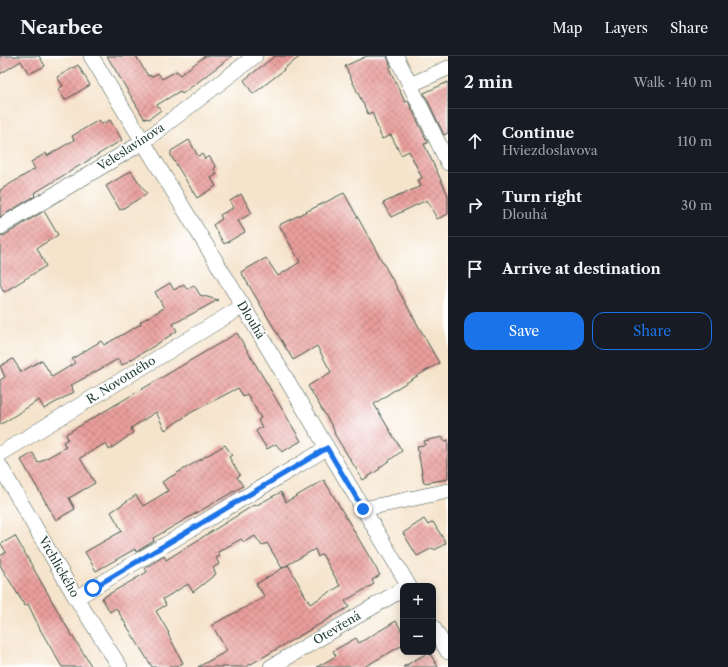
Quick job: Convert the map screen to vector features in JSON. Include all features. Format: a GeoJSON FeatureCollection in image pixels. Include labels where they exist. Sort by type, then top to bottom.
{"type":"FeatureCollection","features":[{"type":"Feature","properties":{"kind":"street","name":"Dlouhá"},"geometry":{"type":"LineString","coordinates":[[91,56],[407,583]]}},
{"type":"Feature","properties":{"kind":"street","name":"Veleslavínova"},"geometry":{"type":"LineString","coordinates":[[0,227],[143,142],[255,56]]}},
{"type":"Feature","properties":{"kind":"street"},"geometry":{"type":"LineString","coordinates":[[396,56],[448,163]]}},
{"type":"Feature","properties":{"kind":"street"},"geometry":{"type":"LineString","coordinates":[[410,85],[448,68]]}},
{"type":"Feature","properties":{"kind":"street","name":"R. Novotného"},"geometry":{"type":"LineString","coordinates":[[0,454],[242,306]]}},
{"type":"Feature","properties":{"kind":"street"},"geometry":{"type":"LineString","coordinates":[[76,598],[327,448]]}},
{"type":"Feature","properties":{"kind":"street","name":"Vrchlického"},"geometry":{"type":"LineString","coordinates":[[0,466],[76,598],[120,667]]}},
{"type":"Feature","properties":{"kind":"street"},"geometry":{"type":"LineString","coordinates":[[363,509],[448,491]]}},
{"type":"Feature","properties":{"kind":"street","name":"Otevřená"},"geometry":{"type":"LineString","coordinates":[[271,667],[400,591]]}},
{"type":"Feature","properties":{"kind":"street"},"geometry":{"type":"LineString","coordinates":[[436,632],[447,649]]}},
{"type":"Feature","properties":{"kind":"building"},"geometry":{"type":"Polygon","coordinates":[[[0,56],[39,56],[45,66],[29,74],[21,61],[0,74],[0,56]]]}},
{"type":"Feature","properties":{"kind":"building"},"geometry":{"type":"Polygon","coordinates":[[[107,56],[136,56],[148,76],[150,75],[151,77],[158,73],[162,79],[177,71],[180,75],[205,56],[232,56],[182,94],[180,91],[157,105],[161,110],[149,119],[144,118],[107,56]]]}},
{"type":"Feature","properties":{"kind":"building"},"geometry":{"type":"Polygon","coordinates":[[[275,56],[301,56],[253,94],[244,80],[275,56]]]}},
{"type":"Feature","properties":{"kind":"building"},"geometry":{"type":"Polygon","coordinates":[[[367,56],[387,56],[391,67],[389,68],[405,102],[408,101],[428,143],[424,144],[448,195],[448,214],[437,219],[427,200],[391,217],[383,203],[421,186],[418,180],[422,178],[409,151],[401,155],[391,135],[382,139],[372,112],[368,114],[345,66],[367,56]]]}},
{"type":"Feature","properties":{"kind":"building"},"geometry":{"type":"Polygon","coordinates":[[[78,65],[90,85],[65,100],[58,89],[63,86],[57,77],[78,65]]]}},
{"type":"Feature","properties":{"kind":"building"},"geometry":{"type":"Polygon","coordinates":[[[448,82],[448,133],[444,135],[424,93],[448,82]]]}},
{"type":"Feature","properties":{"kind":"building"},"geometry":{"type":"Polygon","coordinates":[[[99,120],[102,124],[110,120],[122,140],[34,193],[35,196],[0,217],[0,190],[35,169],[31,162],[46,153],[47,156],[74,140],[72,136],[99,120]]]}},
{"type":"Feature","properties":{"kind":"building"},"geometry":{"type":"Polygon","coordinates":[[[189,140],[198,156],[202,154],[205,159],[209,156],[216,167],[214,169],[217,174],[211,178],[216,186],[197,198],[171,156],[171,151],[189,140]]]}},
{"type":"Feature","properties":{"kind":"building"},"geometry":{"type":"Polygon","coordinates":[[[131,171],[147,194],[120,210],[106,186],[131,171]]]}},
{"type":"Feature","properties":{"kind":"building"},"geometry":{"type":"Polygon","coordinates":[[[344,193],[439,363],[374,404],[402,451],[379,468],[380,469],[363,480],[335,435],[333,428],[308,386],[331,372],[317,346],[293,360],[241,272],[266,258],[278,276],[300,262],[279,225],[344,193]]]}},
{"type":"Feature","properties":{"kind":"building"},"geometry":{"type":"Polygon","coordinates":[[[241,194],[252,213],[238,221],[245,232],[224,244],[213,225],[222,219],[220,215],[233,208],[230,201],[241,194]]]}},
{"type":"Feature","properties":{"kind":"building"},"geometry":{"type":"Polygon","coordinates":[[[44,211],[58,235],[37,248],[46,266],[4,292],[0,284],[0,236],[5,235],[44,211]]]}},
{"type":"Feature","properties":{"kind":"building"},"geometry":{"type":"Polygon","coordinates":[[[170,283],[174,290],[184,284],[187,289],[194,285],[200,295],[218,300],[173,324],[177,331],[122,365],[118,359],[70,386],[74,392],[44,409],[39,400],[0,425],[0,380],[5,377],[0,366],[13,359],[21,372],[42,360],[52,377],[75,363],[72,359],[83,352],[101,341],[104,345],[141,324],[140,322],[164,308],[155,292],[170,283]]]}},
{"type":"Feature","properties":{"kind":"building"},"geometry":{"type":"Polygon","coordinates":[[[237,333],[301,441],[282,452],[276,444],[267,449],[256,431],[262,427],[258,420],[261,418],[247,394],[243,396],[238,388],[192,412],[165,430],[156,412],[131,428],[133,433],[109,450],[106,443],[80,458],[95,483],[69,498],[75,509],[56,520],[21,460],[33,453],[38,463],[66,447],[63,442],[68,439],[66,434],[237,333]]]}},
{"type":"Feature","properties":{"kind":"building"},"geometry":{"type":"Polygon","coordinates":[[[443,437],[444,441],[448,440],[448,479],[424,483],[417,446],[425,445],[424,441],[443,437]]]}},
{"type":"Feature","properties":{"kind":"building"},"geometry":{"type":"Polygon","coordinates":[[[225,445],[232,455],[229,457],[240,475],[237,477],[243,486],[153,538],[154,541],[136,552],[135,549],[96,571],[85,552],[122,531],[111,512],[136,495],[143,506],[168,491],[162,482],[225,445]]]}},
{"type":"Feature","properties":{"kind":"building"},"geometry":{"type":"Polygon","coordinates":[[[324,480],[380,575],[372,580],[374,584],[345,601],[349,607],[246,667],[198,667],[227,651],[212,625],[265,597],[256,584],[288,565],[310,604],[340,586],[322,554],[318,557],[315,549],[282,568],[267,543],[262,546],[255,536],[244,542],[241,539],[218,552],[220,556],[216,558],[219,564],[213,568],[216,574],[193,592],[188,584],[163,599],[166,605],[156,611],[169,633],[168,634],[183,663],[176,667],[152,667],[116,608],[110,612],[102,598],[147,572],[145,568],[164,556],[166,560],[254,505],[255,506],[281,492],[286,502],[324,480]]]}},
{"type":"Feature","properties":{"kind":"building"},"geometry":{"type":"Polygon","coordinates":[[[424,519],[428,525],[433,522],[446,543],[435,550],[433,548],[417,556],[403,533],[424,519]]]}},
{"type":"Feature","properties":{"kind":"building"},"geometry":{"type":"Polygon","coordinates":[[[15,536],[68,629],[92,667],[62,667],[41,631],[28,604],[25,606],[0,565],[0,556],[6,552],[1,544],[15,536]]]}},
{"type":"Feature","properties":{"kind":"building"},"geometry":{"type":"Polygon","coordinates":[[[396,621],[400,628],[400,647],[364,667],[317,667],[336,656],[333,651],[356,638],[359,643],[396,621]]]}},
{"type":"Feature","properties":{"kind":"building"},"geometry":{"type":"Polygon","coordinates":[[[424,655],[431,655],[438,667],[403,667],[424,655]]]}},
{"type":"Feature","properties":{"kind":"route"},"geometry":{"type":"LineString","coordinates":[[93,588],[327,448],[363,509]]}}]}
